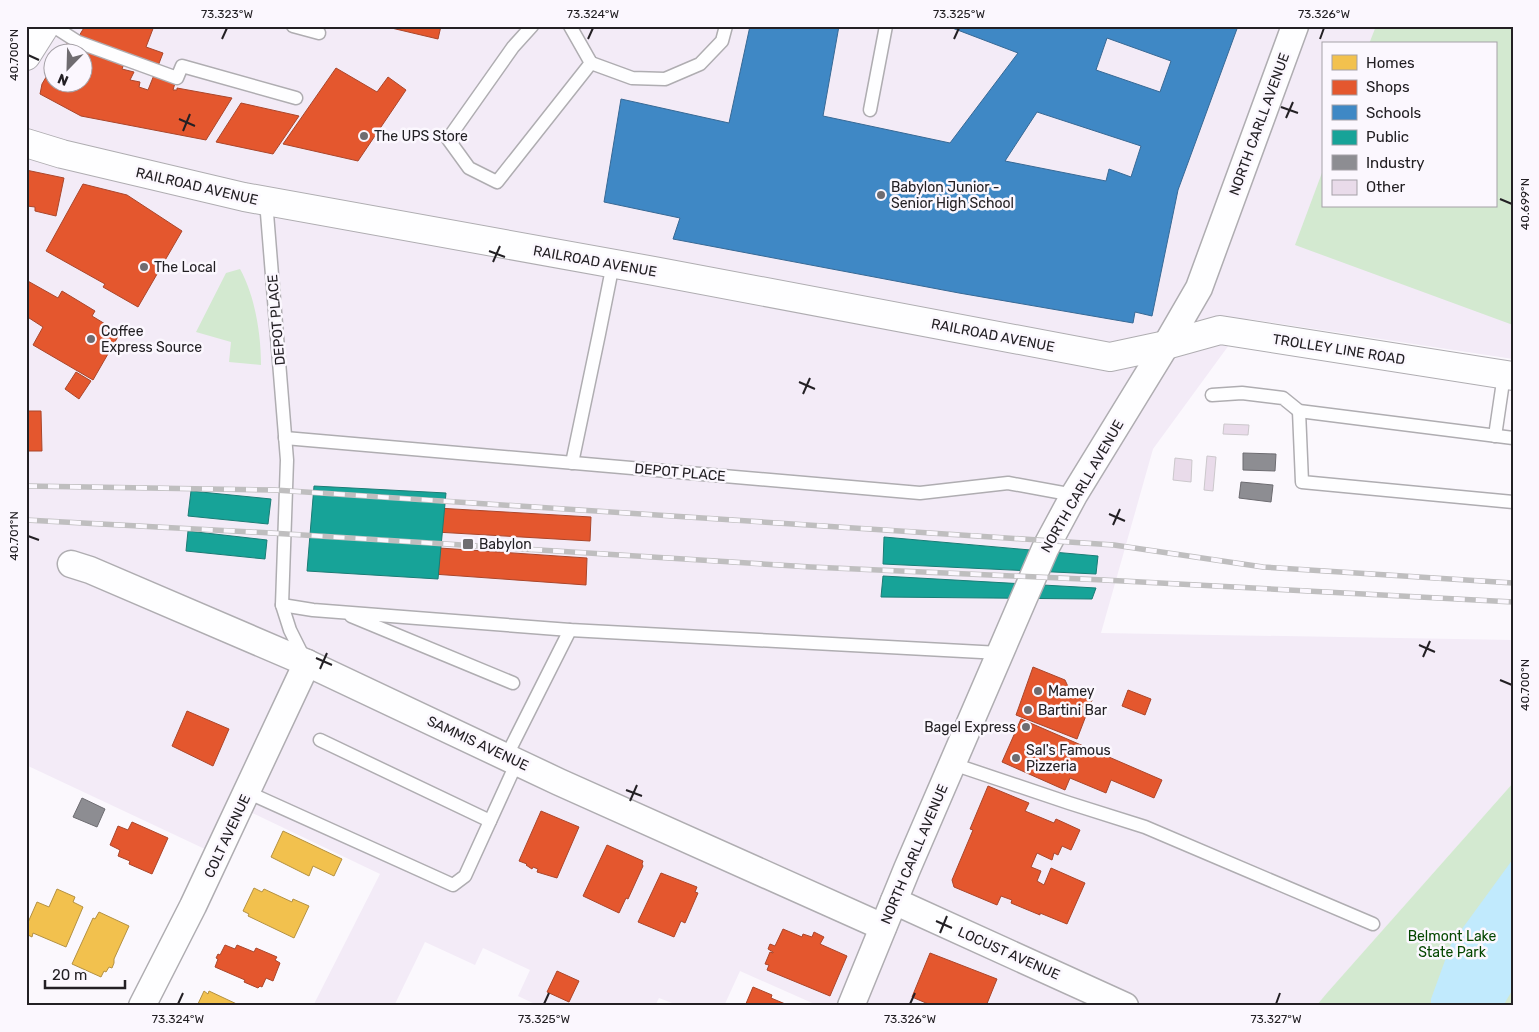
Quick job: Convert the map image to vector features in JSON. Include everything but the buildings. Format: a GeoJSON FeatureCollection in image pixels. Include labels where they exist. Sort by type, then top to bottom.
{"type":"FeatureCollection","features":[{"type":"Feature","properties":{"kind":"main road"},"geometry":{"type":"LineString","coordinates":[[26,56],[45,26]]}},
{"type":"Feature","properties":{"kind":"main road","name":"RAILROAD AVENUE"},"geometry":{"type":"LineString","coordinates":[[26,143],[71,156],[266,202],[612,264],[1110,357],[1166,345]]}},
{"type":"Feature","properties":{"kind":"main road","name":"TROLLEY LINE ROAD"},"geometry":{"type":"LineString","coordinates":[[1166,345],[1220,330],[1509,376]]}},
{"type":"Feature","properties":{"kind":"street","name":"NORTH CARLL AVENUE"},"geometry":{"type":"LineString","coordinates":[[851,1006],[894,900],[1045,549],[1074,495],[1199,288],[1296,26]]}},
{"type":"Feature","properties":{"kind":"street","name":"SAMMIS AVENUE"},"geometry":{"type":"LineString","coordinates":[[71,564],[90,570],[307,664],[845,911],[884,927]]}},
{"type":"Feature","properties":{"kind":"street","name":"COLT AVENUE"},"geometry":{"type":"LineString","coordinates":[[142,1006],[193,906],[307,664]]}},
{"type":"Feature","properties":{"kind":"street","name":"LOCUST AVENUE"},"geometry":{"type":"LineString","coordinates":[[894,900],[1125,1006]]}},
{"type":"Feature","properties":{"kind":"lane"},"geometry":{"type":"LineString","coordinates":[[53,26],[78,42],[177,78],[182,66],[296,98]]}},
{"type":"Feature","properties":{"kind":"lane"},"geometry":{"type":"LineString","coordinates":[[293,26],[319,33]]}},
{"type":"Feature","properties":{"kind":"lane"},"geometry":{"type":"LineString","coordinates":[[532,26],[513,48],[448,139],[469,168],[497,182],[591,64]]}},
{"type":"Feature","properties":{"kind":"lane"},"geometry":{"type":"LineString","coordinates":[[570,26],[591,64],[632,78],[664,79],[700,64],[722,41],[726,26]]}},
{"type":"Feature","properties":{"kind":"lane"},"geometry":{"type":"LineString","coordinates":[[870,110],[886,26]]}},
{"type":"Feature","properties":{"kind":"lane","name":"DEPOT PLACE"},"geometry":{"type":"LineString","coordinates":[[266,202],[286,460],[282,605],[290,630],[307,664]]}},
{"type":"Feature","properties":{"kind":"lane"},"geometry":{"type":"LineString","coordinates":[[572,463],[600,334],[612,264]]}},
{"type":"Feature","properties":{"kind":"lane"},"geometry":{"type":"LineString","coordinates":[[1495,436],[1509,376]]}},
{"type":"Feature","properties":{"kind":"lane"},"geometry":{"type":"LineString","coordinates":[[1212,395],[1242,393],[1282,398],[1299,411],[1513,438]]}},
{"type":"Feature","properties":{"kind":"lane"},"geometry":{"type":"LineString","coordinates":[[1299,411],[1302,482],[1513,502]]}},
{"type":"Feature","properties":{"kind":"lane","name":"DEPOT PLACE"},"geometry":{"type":"LineString","coordinates":[[285,438],[920,493],[1008,483],[1074,495]]}},
{"type":"Feature","properties":{"kind":"lane"},"geometry":{"type":"LineString","coordinates":[[282,605],[341,612],[570,630],[1000,653]]}},
{"type":"Feature","properties":{"kind":"lane"},"geometry":{"type":"LineString","coordinates":[[341,612],[513,683]]}},
{"type":"Feature","properties":{"kind":"lane"},"geometry":{"type":"LineString","coordinates":[[247,792],[453,885],[465,876],[490,821],[512,759],[570,630]]}},
{"type":"Feature","properties":{"kind":"lane"},"geometry":{"type":"LineString","coordinates":[[320,740],[490,821]]}},
{"type":"Feature","properties":{"kind":"lane"},"geometry":{"type":"LineString","coordinates":[[953,764],[1145,827],[1373,924]]}},
{"type":"Feature","properties":{"kind":"shaded area"},"geometry":{"type":"Polygon","coordinates":[[[26,26],[1513,26],[1513,359],[1248,319],[1153,449],[1101,633],[1513,640],[1513,783],[1316,1006],[819,1006],[740,971],[724,1006],[680,1006],[659,998],[655,1006],[539,1006],[518,996],[530,970],[483,948],[475,965],[425,942],[394,1006],[313,1006],[380,874],[240,807],[224,858],[26,765],[26,26]]]}},
{"type":"Feature","properties":{"kind":"green space"},"geometry":{"type":"Polygon","coordinates":[[[1376,26],[1513,26],[1513,325],[1295,245],[1322,173],[1322,208],[1496,208],[1496,42],[1370,42],[1376,26]]]}},
{"type":"Feature","properties":{"kind":"green space"},"geometry":{"type":"Polygon","coordinates":[[[240,269],[250,291],[256,316],[261,365],[229,362],[231,342],[196,332],[226,273],[240,269]]]}},
{"type":"Feature","properties":{"kind":"green space","name":"Belmont Lake State Park"},"geometry":{"type":"Polygon","coordinates":[[[1513,783],[1513,1006],[1316,1006],[1327,993],[1513,783]]]}},
{"type":"Feature","properties":{"kind":"water"},"geometry":{"type":"Polygon","coordinates":[[[1513,859],[1513,989],[1503,1006],[1431,1006],[1431,999],[1451,944],[1513,859]]]}},
{"type":"Feature","properties":{"kind":"railway"},"geometry":{"type":"LineString","coordinates":[[26,486],[275,490],[1114,545],[1263,567],[1513,583]]}},
{"type":"Feature","properties":{"kind":"railway"},"geometry":{"type":"LineString","coordinates":[[26,520],[271,533],[811,567],[1104,580],[1513,602]]}},
{"type":"Feature","properties":{"kind":"place","name":"The UPS Store"},"geometry":{"type":"Point","coordinates":[364,136]}},
{"type":"Feature","properties":{"kind":"place","name":"Babylon Junior - Senior High School"},"geometry":{"type":"Point","coordinates":[881,195]}},
{"type":"Feature","properties":{"kind":"place","name":"The Local"},"geometry":{"type":"Point","coordinates":[144,267]}},
{"type":"Feature","properties":{"kind":"place","name":"Coffee Express Source"},"geometry":{"type":"Point","coordinates":[91,339]}},
{"type":"Feature","properties":{"kind":"place","name":"Babylon"},"geometry":{"type":"Point","coordinates":[468,544]}},
{"type":"Feature","properties":{"kind":"place","name":"Mamey"},"geometry":{"type":"Point","coordinates":[1038,691]}},
{"type":"Feature","properties":{"kind":"place","name":"Bartini Bar"},"geometry":{"type":"Point","coordinates":[1028,710]}},
{"type":"Feature","properties":{"kind":"place","name":"Bagel Express"},"geometry":{"type":"Point","coordinates":[1026,727]}},
{"type":"Feature","properties":{"kind":"place","name":"Sal's Famous Pizzeria"},"geometry":{"type":"Point","coordinates":[1016,758]}}]}
